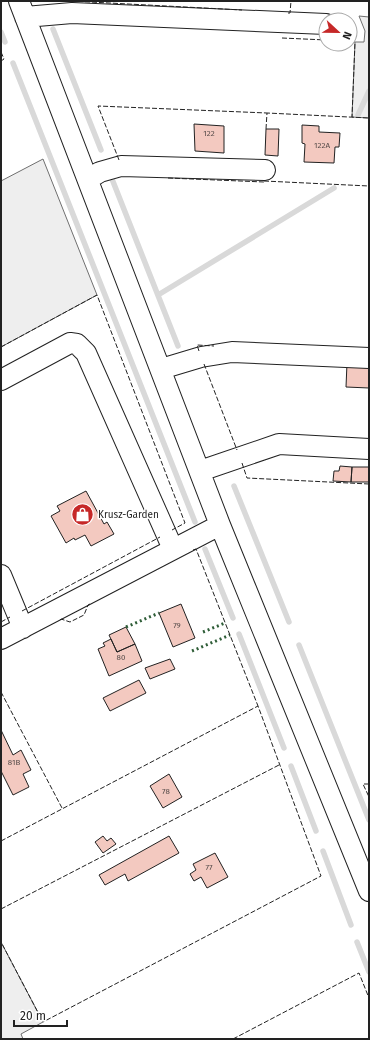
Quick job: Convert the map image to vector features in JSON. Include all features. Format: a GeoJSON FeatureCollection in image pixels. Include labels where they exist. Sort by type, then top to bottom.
{"type":"FeatureCollection","features":[{"type":"Feature","properties":{"kind":"street"},"geometry":{"type":"LineString","coordinates":[[318,24],[72,13],[22,9],[220,525],[369,892]]}},
{"type":"Feature","properties":{"kind":"street"},"geometry":{"type":"LineString","coordinates":[[88,179],[100,172],[121,166],[265,170]]}},
{"type":"Feature","properties":{"kind":"street"},"geometry":{"type":"LineString","coordinates":[[1,380],[70,343],[78,344],[86,353],[173,549]]}},
{"type":"Feature","properties":{"kind":"street"},"geometry":{"type":"LineString","coordinates":[[161,369],[201,358],[232,352],[369,358]]}},
{"type":"Feature","properties":{"kind":"street"},"geometry":{"type":"LineString","coordinates":[[200,471],[279,444],[369,449]]}},
{"type":"Feature","properties":{"kind":"street"},"geometry":{"type":"LineString","coordinates":[[1,639],[220,525]]}},
{"type":"Feature","properties":{"kind":"street"},"geometry":{"type":"LineString","coordinates":[[1,575],[23,628]]}},
{"type":"Feature","properties":{"kind":"shaded area"},"geometry":{"type":"Polygon","coordinates":[[[359,16],[369,17],[369,118],[352,117],[355,52],[358,52],[358,42],[364,42],[365,31],[359,16]]]}},
{"type":"Feature","properties":{"kind":"shaded area"},"geometry":{"type":"Polygon","coordinates":[[[43,159],[97,295],[1,347],[1,181],[43,159]]]}},
{"type":"Feature","properties":{"kind":"shaded area"},"geometry":{"type":"Polygon","coordinates":[[[1,942],[43,1022],[21,1034],[23,1039],[1,1039],[1,942]]]}},
{"type":"Feature","properties":{"kind":"building"},"geometry":{"type":"Polygon","coordinates":[[[194,124],[224,126],[224,153],[195,151],[194,124]]]}},
{"type":"Feature","properties":{"kind":"building"},"geometry":{"type":"Polygon","coordinates":[[[302,125],[319,126],[319,132],[340,133],[339,147],[335,147],[334,163],[304,162],[305,144],[302,143],[302,125]]]}},
{"type":"Feature","properties":{"kind":"building"},"geometry":{"type":"Polygon","coordinates":[[[266,129],[279,129],[278,156],[265,155],[266,129]]]}},
{"type":"Feature","properties":{"kind":"building"},"geometry":{"type":"Polygon","coordinates":[[[347,363],[369,364],[369,388],[346,387],[347,363]]]}},
{"type":"Feature","properties":{"kind":"building"},"geometry":{"type":"Polygon","coordinates":[[[340,466],[352,467],[351,482],[333,481],[334,471],[339,471],[340,466]]]}},
{"type":"Feature","properties":{"kind":"building"},"geometry":{"type":"Polygon","coordinates":[[[352,467],[369,467],[369,482],[351,482],[352,467]]]}},
{"type":"Feature","properties":{"kind":"building"},"geometry":{"type":"Polygon","coordinates":[[[86,491],[104,524],[107,522],[114,534],[91,546],[85,535],[75,540],[74,538],[66,543],[51,516],[60,511],[57,506],[86,491]]]}},
{"type":"Feature","properties":{"kind":"building"},"geometry":{"type":"Polygon","coordinates":[[[181,604],[195,638],[173,647],[159,613],[181,604]]]}},
{"type":"Feature","properties":{"kind":"building"},"geometry":{"type":"Polygon","coordinates":[[[126,627],[135,644],[117,652],[109,635],[126,627]]]}},
{"type":"Feature","properties":{"kind":"building"},"geometry":{"type":"Polygon","coordinates":[[[111,639],[117,652],[135,644],[142,661],[109,676],[98,649],[105,646],[103,643],[111,639]]]}},
{"type":"Feature","properties":{"kind":"building"},"geometry":{"type":"Polygon","coordinates":[[[170,659],[175,669],[150,679],[145,668],[170,659]]]}},
{"type":"Feature","properties":{"kind":"building"},"geometry":{"type":"Polygon","coordinates":[[[139,680],[146,693],[110,711],[103,698],[139,680]]]}},
{"type":"Feature","properties":{"kind":"building"},"geometry":{"type":"Polygon","coordinates":[[[1,730],[13,755],[21,750],[31,770],[23,774],[29,787],[13,795],[1,771],[1,730]]]}},
{"type":"Feature","properties":{"kind":"building"},"geometry":{"type":"Polygon","coordinates":[[[169,774],[182,797],[163,808],[150,786],[169,774]]]}},
{"type":"Feature","properties":{"kind":"building"},"geometry":{"type":"Polygon","coordinates":[[[103,836],[107,841],[111,838],[116,844],[103,853],[95,842],[103,836]]]}},
{"type":"Feature","properties":{"kind":"building"},"geometry":{"type":"Polygon","coordinates":[[[169,836],[179,853],[128,881],[125,874],[105,885],[99,875],[169,836]]]}},
{"type":"Feature","properties":{"kind":"building"},"geometry":{"type":"Polygon","coordinates":[[[215,853],[228,877],[207,888],[201,877],[194,881],[190,874],[196,870],[193,864],[215,853]]]}},
{"type":"Feature","properties":{"kind":"waterway"},"geometry":{"type":"LineString","coordinates":[[53,29],[101,150]]}},
{"type":"Feature","properties":{"kind":"waterway"},"geometry":{"type":"LineString","coordinates":[[1,32],[5,42]]}},
{"type":"Feature","properties":{"kind":"waterway"},"geometry":{"type":"LineString","coordinates":[[13,63],[195,522]]}},
{"type":"Feature","properties":{"kind":"waterway"},"geometry":{"type":"LineString","coordinates":[[358,115],[369,91]]}},
{"type":"Feature","properties":{"kind":"waterway"},"geometry":{"type":"LineString","coordinates":[[112,179],[178,346]]}},
{"type":"Feature","properties":{"kind":"waterway"},"geometry":{"type":"LineString","coordinates":[[158,295],[334,188]]}},
{"type":"Feature","properties":{"kind":"waterway"},"geometry":{"type":"LineString","coordinates":[[234,486],[289,622]]}},
{"type":"Feature","properties":{"kind":"waterway"},"geometry":{"type":"LineString","coordinates":[[205,549],[233,618]]}},
{"type":"Feature","properties":{"kind":"waterway"},"geometry":{"type":"LineString","coordinates":[[239,634],[284,748]]}},
{"type":"Feature","properties":{"kind":"waterway"},"geometry":{"type":"LineString","coordinates":[[299,645],[369,820]]}},
{"type":"Feature","properties":{"kind":"waterway"},"geometry":{"type":"LineString","coordinates":[[291,766],[316,831]]}},
{"type":"Feature","properties":{"kind":"waterway"},"geometry":{"type":"LineString","coordinates":[[323,851],[351,925]]}},
{"type":"Feature","properties":{"kind":"waterway"},"geometry":{"type":"LineString","coordinates":[[357,942],[369,972]]}},
{"type":"Feature","properties":{"kind":"hedge"},"geometry":{"type":"LineString","coordinates":[[126,627],[159,613]]}},
{"type":"Feature","properties":{"kind":"hedge"},"geometry":{"type":"LineString","coordinates":[[203,632],[225,623]]}},
{"type":"Feature","properties":{"kind":"hedge"},"geometry":{"type":"LineString","coordinates":[[192,651],[230,635]]}},
{"type":"Feature","properties":{"kind":"fence"},"geometry":{"type":"LineString","coordinates":[[71,1],[242,10]]}},
{"type":"Feature","properties":{"kind":"fence"},"geometry":{"type":"LineString","coordinates":[[288,13],[290,13],[291,1]]}},
{"type":"Feature","properties":{"kind":"fence"},"geometry":{"type":"LineString","coordinates":[[282,38],[318,40]]}},
{"type":"Feature","properties":{"kind":"fence"},"geometry":{"type":"LineString","coordinates":[[1,52],[4,59],[1,61]]}},
{"type":"Feature","properties":{"kind":"fence"},"geometry":{"type":"LineString","coordinates":[[352,117],[355,52]]}},
{"type":"Feature","properties":{"kind":"fence"},"geometry":{"type":"LineString","coordinates":[[119,160],[98,106],[267,113]]}},
{"type":"Feature","properties":{"kind":"fence"},"geometry":{"type":"LineString","coordinates":[[266,129],[267,113],[369,118]]}},
{"type":"Feature","properties":{"kind":"fence"},"geometry":{"type":"LineString","coordinates":[[168,178],[264,182]]}},
{"type":"Feature","properties":{"kind":"fence"},"geometry":{"type":"LineString","coordinates":[[264,181],[369,186]]}},
{"type":"Feature","properties":{"kind":"fence"},"geometry":{"type":"LineString","coordinates":[[1,347],[97,295],[185,523],[172,530]]}},
{"type":"Feature","properties":{"kind":"fence"},"geometry":{"type":"LineString","coordinates":[[199,351],[197,345],[214,346]]}},
{"type":"Feature","properties":{"kind":"fence"},"geometry":{"type":"LineString","coordinates":[[204,364],[237,450]]}},
{"type":"Feature","properties":{"kind":"fence"},"geometry":{"type":"LineString","coordinates":[[242,463],[247,478],[369,484]]}},
{"type":"Feature","properties":{"kind":"fence"},"geometry":{"type":"LineString","coordinates":[[22,611],[160,537]]}},
{"type":"Feature","properties":{"kind":"fence"},"geometry":{"type":"LineString","coordinates":[[193,550],[196,549],[258,706]]}},
{"type":"Feature","properties":{"kind":"fence"},"geometry":{"type":"LineString","coordinates":[[60,620],[70,622],[84,615],[88,605],[90,604]]}},
{"type":"Feature","properties":{"kind":"fence"},"geometry":{"type":"LineString","coordinates":[[1,622],[10,617]]}},
{"type":"Feature","properties":{"kind":"fence"},"geometry":{"type":"LineString","coordinates":[[1,692],[62,808]]}},
{"type":"Feature","properties":{"kind":"fence"},"geometry":{"type":"LineString","coordinates":[[1,841],[258,706],[321,876],[43,1022],[1,942]]}},
{"type":"Feature","properties":{"kind":"fence"},"geometry":{"type":"LineString","coordinates":[[1,909],[279,765]]}},
{"type":"Feature","properties":{"kind":"fence"},"geometry":{"type":"LineString","coordinates":[[369,784],[363,784],[369,797]]}},
{"type":"Feature","properties":{"kind":"fence"},"geometry":{"type":"LineString","coordinates":[[233,1039],[359,973],[369,998]]}},
{"type":"Feature","properties":{"kind":"place","name":"Krusz-Garden"},"geometry":{"type":"Point","coordinates":[82,514]}}]}
